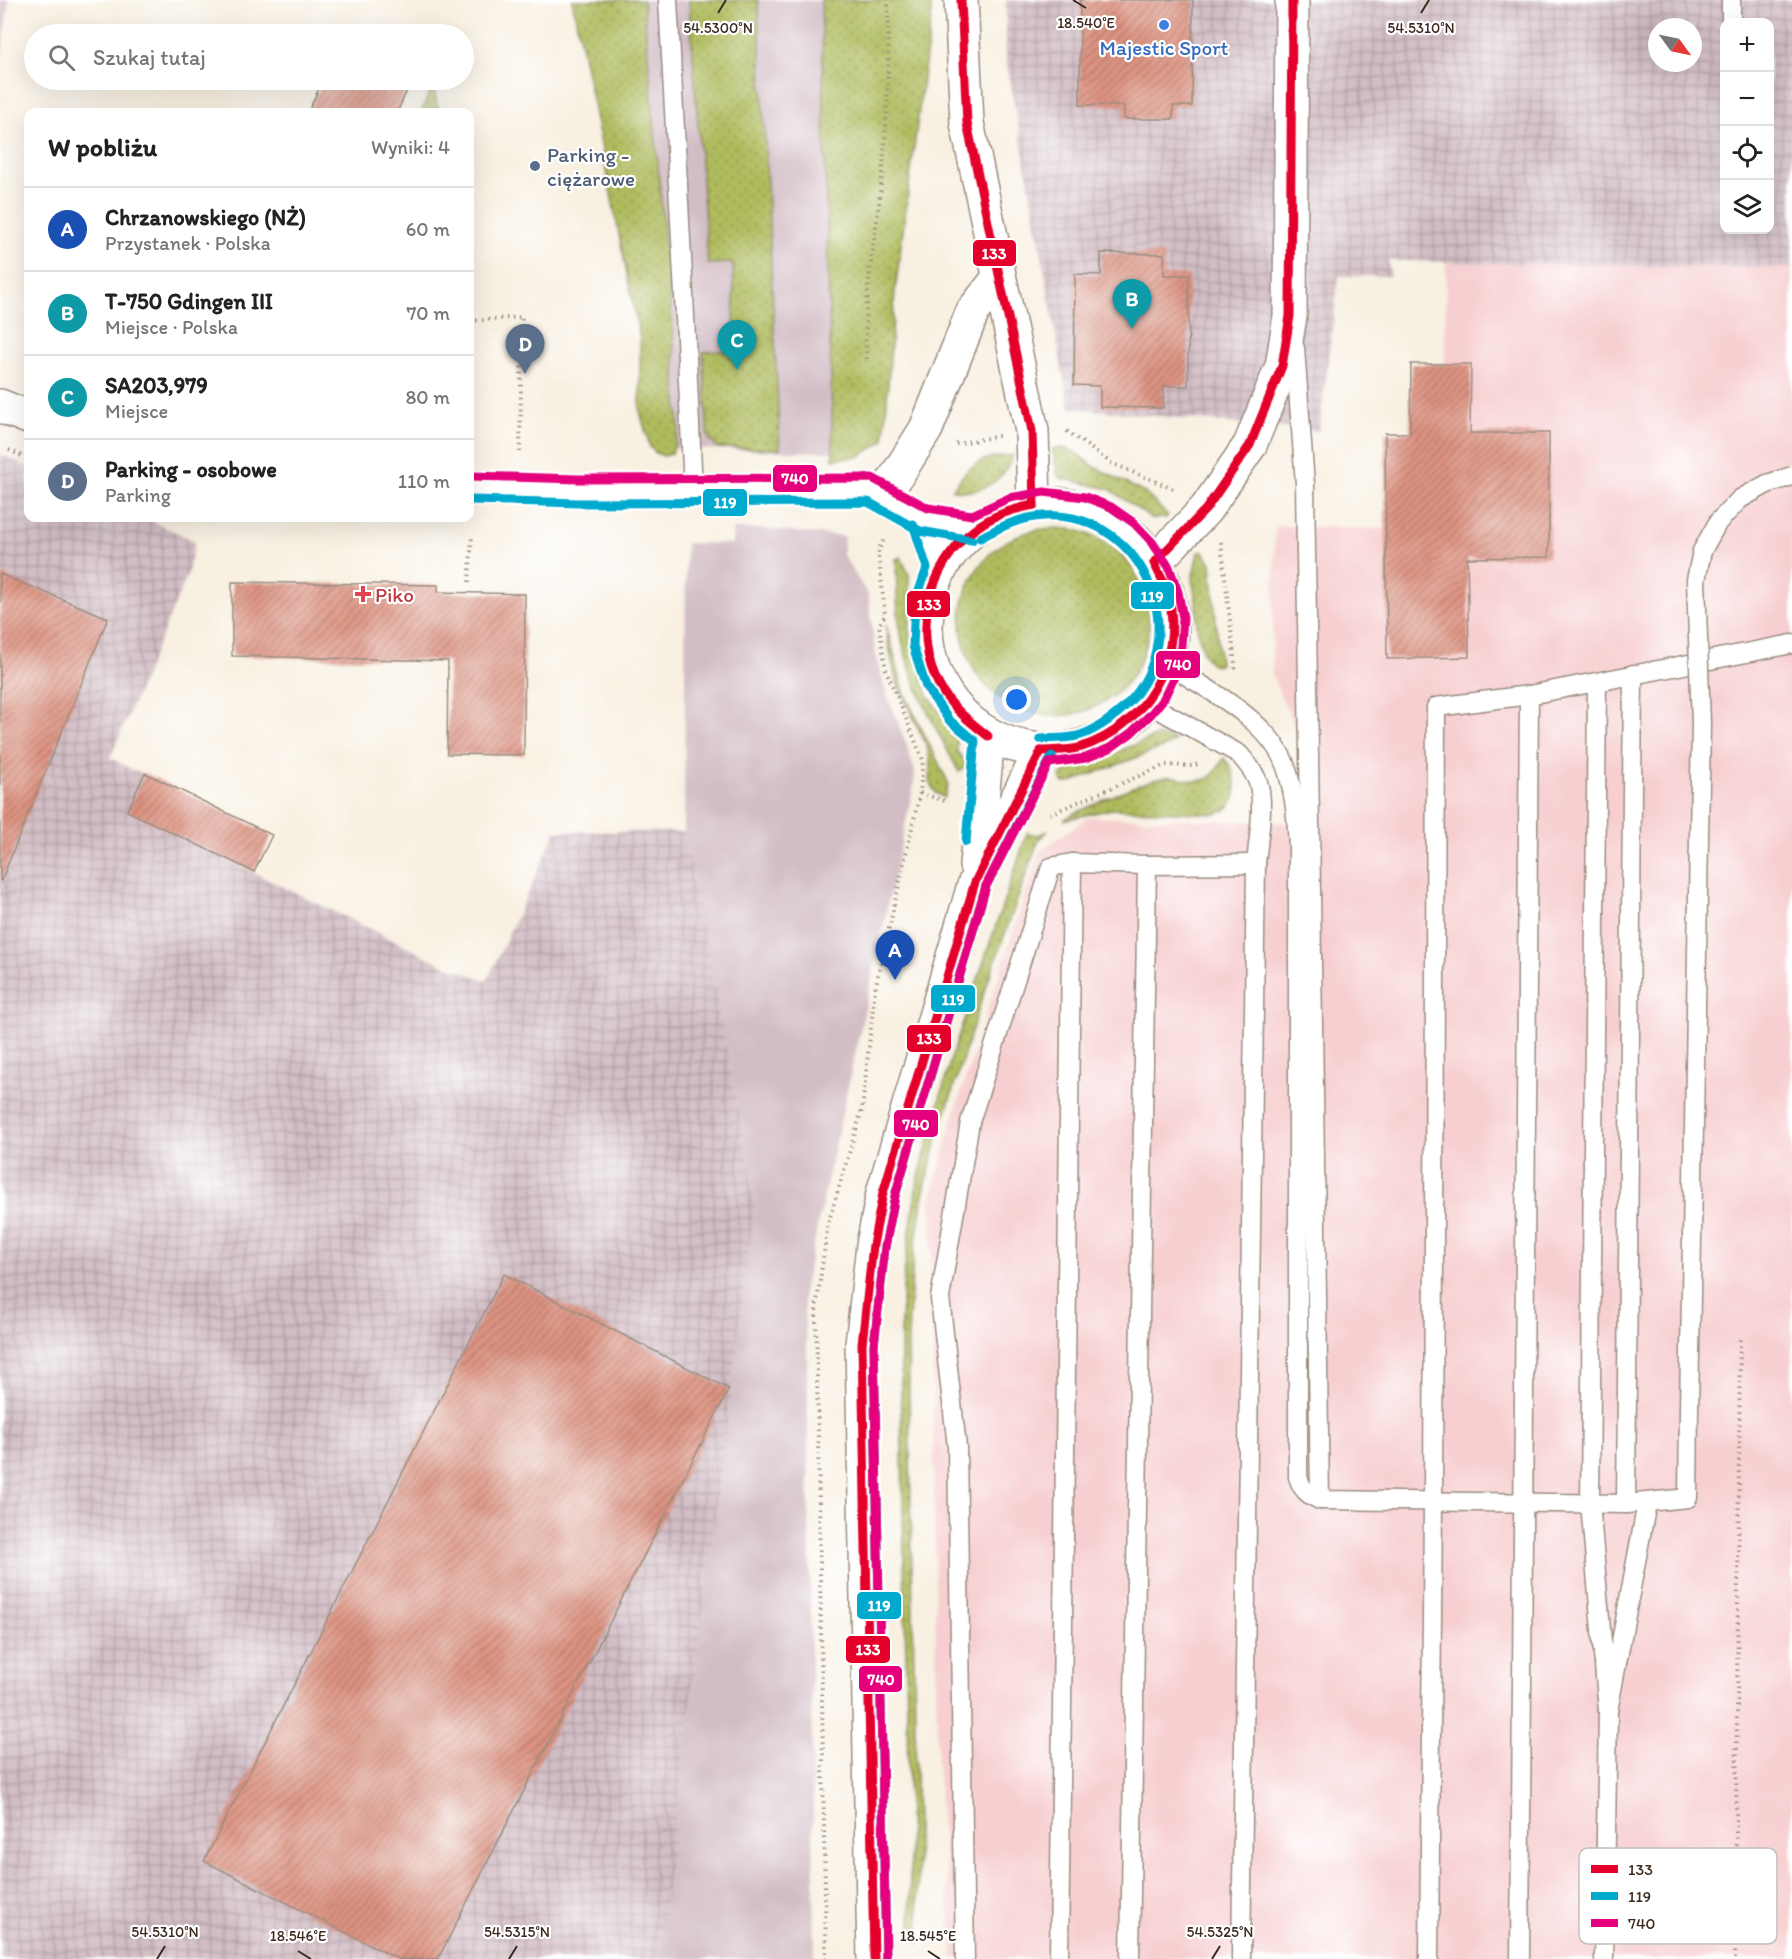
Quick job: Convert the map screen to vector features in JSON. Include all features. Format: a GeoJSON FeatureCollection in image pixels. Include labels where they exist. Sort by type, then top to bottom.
{"type":"FeatureCollection","features":[{"type":"Feature","properties":{"kind":"main road"},"geometry":{"type":"LineString","coordinates":[[961,0],[967,123],[1032,430],[1034,505]]}},
{"type":"Feature","properties":{"kind":"main road"},"geometry":{"type":"LineString","coordinates":[[1154,563],[1206,509],[1250,445],[1282,366],[1290,316],[1292,0]]}},
{"type":"Feature","properties":{"kind":"main road"},"geometry":{"type":"LineString","coordinates":[[884,496],[926,429],[974,311],[999,278]]}},
{"type":"Feature","properties":{"kind":"main road"},"geometry":{"type":"LineString","coordinates":[[0,406],[24,415]]}},
{"type":"Feature","properties":{"kind":"main road"},"geometry":{"type":"LineString","coordinates":[[474,488],[579,491],[871,490],[924,520],[974,528]]}},
{"type":"Feature","properties":{"kind":"main road"},"geometry":{"type":"LineString","coordinates":[[1056,504],[1076,507],[1107,519],[1134,537],[1154,563],[1168,595],[1173,629],[1167,663],[1159,684],[1147,703],[1118,730],[1081,747],[1041,751],[1014,747],[988,736],[958,712],[936,680],[926,643],[927,604],[940,568],[955,546],[974,528],[994,516],[1034,505],[1056,504]]}},
{"type":"Feature","properties":{"kind":"main road"},"geometry":{"type":"LineString","coordinates":[[924,520],[940,568]]}},
{"type":"Feature","properties":{"kind":"main road"},"geometry":{"type":"LineString","coordinates":[[975,882],[988,736]]}},
{"type":"Feature","properties":{"kind":"main road"},"geometry":{"type":"LineString","coordinates":[[874,1959],[862,1344],[873,1245],[883,1193],[975,882],[1041,751]]}},
{"type":"Feature","properties":{"kind":"lane"},"geometry":{"type":"LineString","coordinates":[[668,0],[693,490]]}},
{"type":"Feature","properties":{"kind":"lane"},"geometry":{"type":"LineString","coordinates":[[1731,0],[1731,18]]}},
{"type":"Feature","properties":{"kind":"lane"},"geometry":{"type":"LineString","coordinates":[[1290,281],[1305,484],[1320,1500]]}},
{"type":"Feature","properties":{"kind":"lane"},"geometry":{"type":"LineString","coordinates":[[1167,663],[1258,726],[1274,744],[1286,765],[1296,813],[1298,849],[1298,1477],[1302,1488],[1310,1496],[1320,1500],[1626,1504],[1688,1498],[1701,724],[1696,580],[1702,551],[1718,522],[1740,499],[1767,484],[1792,476]]}},
{"type":"Feature","properties":{"kind":"lane"},"geometry":{"type":"LineString","coordinates":[[1429,1959],[1436,707],[1529,695],[1597,683],[1792,644]]}},
{"type":"Feature","properties":{"kind":"lane"},"geometry":{"type":"LineString","coordinates":[[1626,1504],[1633,674]]}},
{"type":"Feature","properties":{"kind":"lane"},"geometry":{"type":"LineString","coordinates":[[1597,683],[1590,1503],[1608,1711],[1606,1848]]}},
{"type":"Feature","properties":{"kind":"lane"},"geometry":{"type":"LineString","coordinates":[[1520,1959],[1529,695]]}},
{"type":"Feature","properties":{"kind":"lane"},"geometry":{"type":"LineString","coordinates":[[1147,703],[1239,754],[1250,767],[1257,781],[1260,798],[1256,864],[1241,1959]]}},
{"type":"Feature","properties":{"kind":"lane"},"geometry":{"type":"LineString","coordinates":[[965,1959],[957,1447],[940,1298],[970,1122],[1051,867],[1072,863],[1256,864]]}},
{"type":"Feature","properties":{"kind":"lane"},"geometry":{"type":"LineString","coordinates":[[1059,1959],[1072,863]]}},
{"type":"Feature","properties":{"kind":"lane"},"geometry":{"type":"LineString","coordinates":[[1130,1959],[1147,865]]}},
{"type":"Feature","properties":{"kind":"lane"},"geometry":{"type":"LineString","coordinates":[[1608,1711],[1647,1503]]}},
{"type":"Feature","properties":{"kind":"lane"},"geometry":{"type":"LineString","coordinates":[[1605,1944],[1605,1959]]}},
{"type":"Feature","properties":{"kind":"path"},"geometry":{"type":"LineString","coordinates":[[867,359],[865,341],[868,296],[889,94],[888,0]]}},
{"type":"Feature","properties":{"kind":"path"},"geometry":{"type":"LineString","coordinates":[[474,321],[522,317],[520,452]]}},
{"type":"Feature","properties":{"kind":"path"},"geometry":{"type":"LineString","coordinates":[[1062,427],[1111,463],[1180,492]]}},
{"type":"Feature","properties":{"kind":"path"},"geometry":{"type":"LineString","coordinates":[[949,452],[956,444],[1002,436]]}},
{"type":"Feature","properties":{"kind":"path"},"geometry":{"type":"LineString","coordinates":[[0,446],[24,457]]}},
{"type":"Feature","properties":{"kind":"path"},"geometry":{"type":"LineString","coordinates":[[1220,532],[1236,673]]}},
{"type":"Feature","properties":{"kind":"path"},"geometry":{"type":"LineString","coordinates":[[469,582],[472,537]]}},
{"type":"Feature","properties":{"kind":"path"},"geometry":{"type":"LineString","coordinates":[[885,538],[878,550],[885,615]]}},
{"type":"Feature","properties":{"kind":"path"},"geometry":{"type":"LineString","coordinates":[[1048,814],[1165,765],[1193,766],[1206,760]]}},
{"type":"Feature","properties":{"kind":"path"},"geometry":{"type":"LineString","coordinates":[[920,793],[950,802]]}},
{"type":"Feature","properties":{"kind":"path"},"geometry":{"type":"LineString","coordinates":[[1735,1848],[1740,1337]]}},
{"type":"Feature","properties":{"kind":"path"},"geometry":{"type":"LineString","coordinates":[[1734,1944],[1734,1959]]}},
{"type":"Feature","properties":{"kind":"shaded area"},"geometry":{"type":"Polygon","coordinates":[[[0,0],[9,0],[0,68],[0,0]]]}},
{"type":"Feature","properties":{"kind":"shaded area"},"geometry":{"type":"Polygon","coordinates":[[[583,0],[909,0],[884,441],[864,453],[662,448],[636,319],[583,0]]]}},
{"type":"Feature","properties":{"kind":"shaded area"},"geometry":{"type":"Polygon","coordinates":[[[1006,0],[1792,0],[1792,268],[1389,261],[1390,276],[1339,276],[1319,431],[1069,408],[1006,58],[1006,0]]]}},
{"type":"Feature","properties":{"kind":"shaded area"},"geometry":{"type":"Polygon","coordinates":[[[1446,262],[1792,268],[1792,1959],[953,1959],[937,1761],[931,1199],[954,1114],[1039,852],[1088,817],[1310,823],[1305,752],[1272,675],[1275,526],[1385,529],[1385,433],[1410,432],[1411,364],[1445,364],[1446,262]]]}},
{"type":"Feature","properties":{"kind":"shaded area"},"geometry":{"type":"Polygon","coordinates":[[[0,454],[24,465],[24,522],[154,522],[195,541],[188,573],[110,758],[144,775],[127,811],[440,963],[487,981],[556,831],[684,832],[756,1199],[658,1959],[0,1959],[0,454]]]}},
{"type":"Feature","properties":{"kind":"shaded area"},"geometry":{"type":"Polygon","coordinates":[[[733,529],[763,529],[844,536],[843,555],[868,595],[876,657],[885,690],[915,772],[803,1292],[807,1354],[815,1959],[658,1959],[756,1199],[684,832],[686,543],[732,544],[733,529]]]}},
{"type":"Feature","properties":{"kind":"green space"},"geometry":{"type":"Polygon","coordinates":[[[572,0],[643,0],[672,320],[679,429],[672,454],[664,456],[656,453],[650,447],[640,412],[640,339],[572,0]]]}},
{"type":"Feature","properties":{"kind":"green space"},"geometry":{"type":"Polygon","coordinates":[[[689,0],[758,0],[780,449],[717,448],[708,437],[703,352],[744,350],[744,341],[735,341],[733,263],[708,264],[689,0]]]}},
{"type":"Feature","properties":{"kind":"green space"},"geometry":{"type":"Polygon","coordinates":[[[821,0],[931,0],[931,19],[895,292],[884,441],[858,457],[833,459],[821,0]]]}},
{"type":"Feature","properties":{"kind":"green space"},"geometry":{"type":"Polygon","coordinates":[[[431,90],[434,90],[438,108],[423,108],[431,90]]]}},
{"type":"Feature","properties":{"kind":"green space"},"geometry":{"type":"Polygon","coordinates":[[[1063,448],[1073,451],[1095,467],[1145,493],[1168,515],[1166,518],[1152,519],[1109,489],[1060,478],[1052,449],[1063,448]]]}},
{"type":"Feature","properties":{"kind":"green space"},"geometry":{"type":"Polygon","coordinates":[[[1013,455],[1003,474],[986,487],[972,491],[952,490],[965,473],[977,463],[991,458],[1013,455]]]}},
{"type":"Feature","properties":{"kind":"green space"},"geometry":{"type":"Polygon","coordinates":[[[1055,528],[1082,532],[1099,539],[1121,556],[1138,578],[1145,595],[1149,622],[1145,649],[1138,666],[1121,688],[1099,705],[1082,712],[1055,716],[1028,712],[1011,705],[989,688],[972,666],[965,649],[961,622],[965,595],[972,578],[989,556],[1011,539],[1028,532],[1055,528]]]}},
{"type":"Feature","properties":{"kind":"green space"},"geometry":{"type":"Polygon","coordinates":[[[1203,551],[1211,563],[1220,664],[1216,666],[1210,663],[1203,653],[1197,628],[1196,600],[1192,580],[1198,552],[1203,551]]]}},
{"type":"Feature","properties":{"kind":"green space"},"geometry":{"type":"Polygon","coordinates":[[[901,557],[909,575],[910,631],[923,681],[929,697],[954,729],[957,737],[957,751],[965,761],[965,768],[959,772],[922,700],[902,642],[897,607],[896,559],[901,557]]]}},
{"type":"Feature","properties":{"kind":"green space"},"geometry":{"type":"Polygon","coordinates":[[[886,625],[905,695],[947,780],[948,787],[944,798],[936,793],[929,782],[930,761],[927,747],[896,680],[886,625]]]}},
{"type":"Feature","properties":{"kind":"green space"},"geometry":{"type":"Polygon","coordinates":[[[1157,736],[1175,740],[1167,746],[1069,783],[1063,783],[1060,777],[1069,770],[1157,736]]]}},
{"type":"Feature","properties":{"kind":"green space"},"geometry":{"type":"Polygon","coordinates":[[[1224,758],[1233,773],[1236,790],[1230,805],[1215,814],[1112,809],[1064,820],[1118,793],[1153,780],[1170,776],[1196,781],[1209,778],[1224,758]]]}},
{"type":"Feature","properties":{"kind":"green space"},"geometry":{"type":"Polygon","coordinates":[[[1048,831],[1039,839],[981,1001],[937,1140],[924,1191],[913,1260],[908,1336],[919,1943],[912,1937],[911,1929],[901,1405],[901,1319],[904,1273],[917,1183],[951,1058],[1027,833],[1038,835],[1048,831]]]}},
{"type":"Feature","properties":{"kind":"building"},"geometry":{"type":"Polygon","coordinates":[[[1080,0],[1193,0],[1192,106],[1173,106],[1173,119],[1124,119],[1124,106],[1080,105],[1080,0]]]}},
{"type":"Feature","properties":{"kind":"building"},"geometry":{"type":"Polygon","coordinates":[[[318,90],[407,90],[399,108],[310,108],[318,90]]]}},
{"type":"Feature","properties":{"kind":"building"},"geometry":{"type":"Polygon","coordinates":[[[1101,253],[1164,254],[1164,275],[1189,275],[1188,386],[1164,386],[1163,408],[1100,407],[1100,386],[1074,385],[1075,274],[1101,275],[1101,253]]]}},
{"type":"Feature","properties":{"kind":"building"},"geometry":{"type":"Polygon","coordinates":[[[1411,364],[1471,364],[1470,433],[1549,433],[1549,557],[1467,558],[1469,657],[1387,659],[1385,433],[1410,433],[1411,364]]]}},
{"type":"Feature","properties":{"kind":"building"},"geometry":{"type":"Polygon","coordinates":[[[0,574],[108,618],[1,881],[0,880],[0,574]]]}},
{"type":"Feature","properties":{"kind":"building"},"geometry":{"type":"Polygon","coordinates":[[[232,582],[438,585],[438,592],[525,594],[524,755],[447,754],[448,661],[232,656],[232,582]]]}},
{"type":"Feature","properties":{"kind":"building"},"geometry":{"type":"Polygon","coordinates":[[[145,773],[272,835],[254,872],[127,811],[145,773]]]}},
{"type":"Feature","properties":{"kind":"building"},"geometry":{"type":"Polygon","coordinates":[[[504,1274],[729,1389],[438,1959],[398,1959],[204,1861],[504,1274]]]}},
{"type":"Feature","properties":{"kind":"transit line","name":"133"},"geometry":{"type":"LineString","coordinates":[[961,0],[967,123],[1032,431],[1034,505]]}},
{"type":"Feature","properties":{"kind":"transit line","name":"133"},"geometry":{"type":"LineString","coordinates":[[1154,563],[1206,509],[1250,445],[1282,366],[1290,316],[1292,0]]}},
{"type":"Feature","properties":{"kind":"transit line","name":"740"},"geometry":{"type":"LineString","coordinates":[[474,476],[579,479],[872,478],[928,508],[972,515],[1009,498],[1044,492],[1085,497],[1111,507],[1134,523],[1152,542],[1169,567],[1178,592],[1183,618],[1180,659],[1164,698],[1131,733],[1110,748],[1086,758],[1049,763],[986,886],[895,1196],[885,1247],[874,1345],[886,1959]]}},
{"type":"Feature","properties":{"kind":"transit line","name":"119"},"geometry":{"type":"LineString","coordinates":[[474,500],[579,503],[868,502],[920,531],[972,540]]}},
{"type":"Feature","properties":{"kind":"transit line","name":"133"},"geometry":{"type":"LineString","coordinates":[[988,736],[955,708],[944,694],[931,667],[926,623],[929,602],[946,561],[975,529],[995,516],[1034,505]]}},
{"type":"Feature","properties":{"kind":"transit line","name":"119"},"geometry":{"type":"LineString","coordinates":[[980,538],[1027,518],[1044,516],[1080,520],[1111,535],[1134,558],[1150,586],[1158,619],[1156,652],[1143,683],[1120,711],[1094,729],[1072,737],[1040,739]]}},
{"type":"Feature","properties":{"kind":"transit line","name":"119"},"geometry":{"type":"LineString","coordinates":[[913,524],[927,568],[915,602],[913,646],[926,687],[949,720],[975,741],[966,842]]}},
{"type":"Feature","properties":{"kind":"transit line","name":"133"},"geometry":{"type":"LineString","coordinates":[[1041,751],[1082,747],[1104,737],[1124,724],[1141,707],[1154,688],[1164,667],[1170,645],[1172,621],[1168,593],[1154,563]]}},
{"type":"Feature","properties":{"kind":"transit line","name":"133"},"geometry":{"type":"LineString","coordinates":[[874,1959],[862,1344],[873,1245],[883,1193],[975,882],[1041,751]]}},
{"type":"Feature","properties":{"kind":"transit line","name":"119"},"geometry":{"type":"LineString","coordinates":[[886,1959],[874,1345],[885,1247],[895,1196],[986,886],[1052,756]]}},
{"type":"Feature","properties":{"kind":"place","name":"Majestic Sport"},"geometry":{"type":"Point","coordinates":[1164,25]}},
{"type":"Feature","properties":{"kind":"place","name":"Parking - ciężarowe"},"geometry":{"type":"Point","coordinates":[535,166]}},
{"type":"Feature","properties":{"kind":"place","name":"T-750 Gdingen III"},"geometry":{"type":"Point","coordinates":[1132,329]}},
{"type":"Feature","properties":{"kind":"place","name":"SA203,979"},"geometry":{"type":"Point","coordinates":[737,370]}},
{"type":"Feature","properties":{"kind":"place","name":"Parking - osobowe"},"geometry":{"type":"Point","coordinates":[525,374]}},
{"type":"Feature","properties":{"kind":"place","name":"Piko"},"geometry":{"type":"Point","coordinates":[363,594]}},
{"type":"Feature","properties":{"kind":"place","name":"Chrzanowskiego (NŻ)"},"geometry":{"type":"Point","coordinates":[895,980]}}]}
